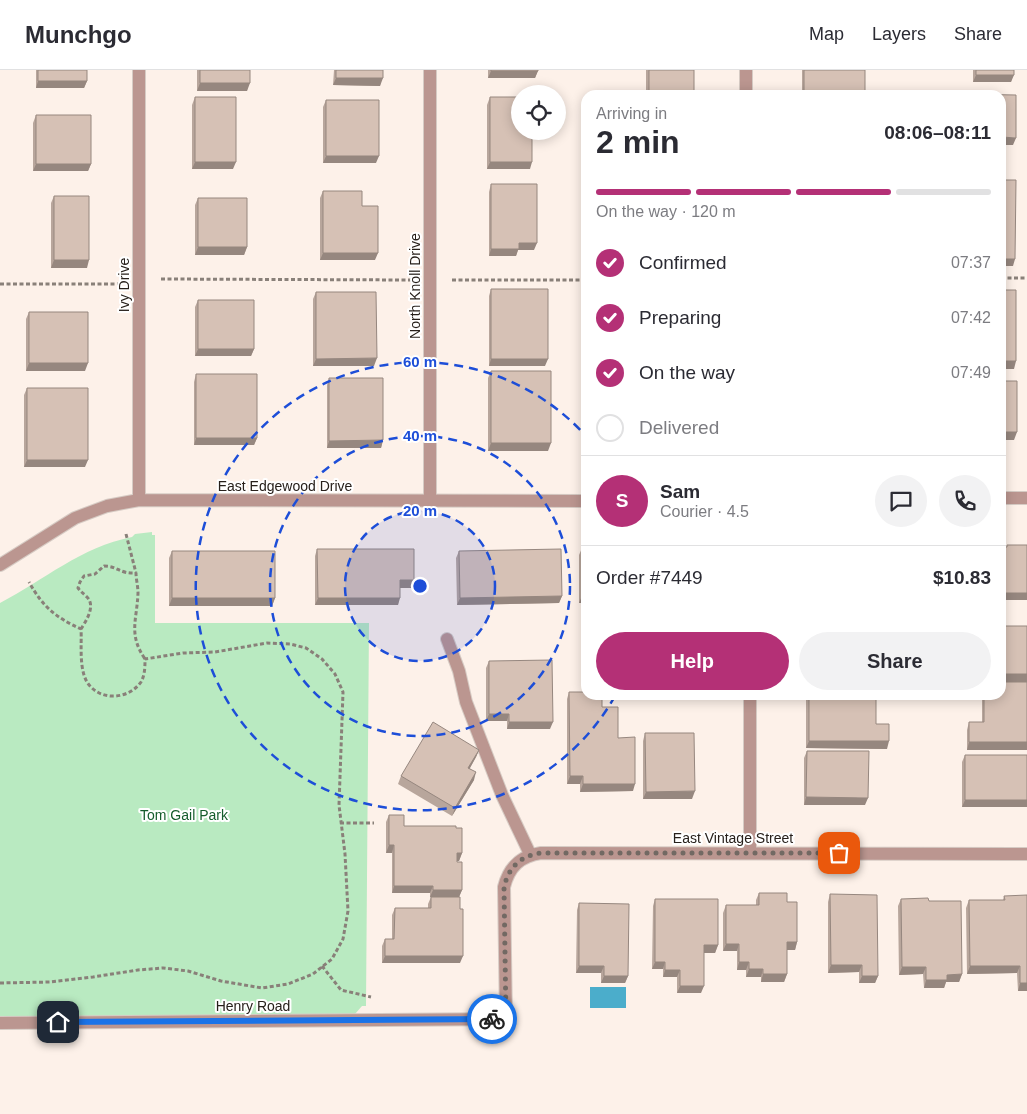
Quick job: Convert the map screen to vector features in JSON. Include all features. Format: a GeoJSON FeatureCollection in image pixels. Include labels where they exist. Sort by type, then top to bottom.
{"type":"FeatureCollection","features":[{"type":"Feature","properties":{"kind":"street","name":"Ivy Drive"},"geometry":{"type":"LineString","coordinates":[[139,70],[140,500]]}},
{"type":"Feature","properties":{"kind":"street","name":"North Knoll Drive"},"geometry":{"type":"LineString","coordinates":[[430,70],[430,501]]}},
{"type":"Feature","properties":{"kind":"street"},"geometry":{"type":"LineString","coordinates":[[746,70],[746,90]]}},
{"type":"Feature","properties":{"kind":"street"},"geometry":{"type":"LineString","coordinates":[[1006,498],[1027,498]]}},
{"type":"Feature","properties":{"kind":"street","name":"East Edgewood Drive"},"geometry":{"type":"LineString","coordinates":[[0,565],[75,518],[107,506],[140,500],[581,501]]}},
{"type":"Feature","properties":{"kind":"street"},"geometry":{"type":"LineString","coordinates":[[448,639],[459,671],[466,702],[502,795],[530,854]]}},
{"type":"Feature","properties":{"kind":"street"},"geometry":{"type":"LineString","coordinates":[[750,700],[750,853]]}},
{"type":"Feature","properties":{"kind":"street","name":"East Vintage Street"},"geometry":{"type":"LineString","coordinates":[[530,854],[1027,854]]}},
{"type":"Feature","properties":{"kind":"street","name":"Henry Road"},"geometry":{"type":"LineString","coordinates":[[0,1023],[506,1019],[504,887],[512,867],[530,854]]}},
{"type":"Feature","properties":{"kind":"path"},"geometry":{"type":"LineString","coordinates":[[1006,278],[1027,278]]}},
{"type":"Feature","properties":{"kind":"path"},"geometry":{"type":"LineString","coordinates":[[161,280],[416,280]]}},
{"type":"Feature","properties":{"kind":"path"},"geometry":{"type":"LineString","coordinates":[[452,280],[581,280]]}},
{"type":"Feature","properties":{"kind":"path"},"geometry":{"type":"LineString","coordinates":[[0,284],[121,284]]}},
{"type":"Feature","properties":{"kind":"path"},"geometry":{"type":"LineString","coordinates":[[126,534],[136,573],[138,593],[135,615],[135,640],[145,659],[141,682],[130,692],[114,697],[101,694],[89,686],[83,672],[81,629],[90,613],[90,603],[89,598],[83,595],[78,588],[84,576],[95,574],[104,566],[110,566],[121,572],[136,573]]}},
{"type":"Feature","properties":{"kind":"path"},"geometry":{"type":"LineString","coordinates":[[29,582],[38,598],[48,610],[81,629]]}},
{"type":"Feature","properties":{"kind":"path"},"geometry":{"type":"LineString","coordinates":[[0,982],[50,982],[163,968],[188,971],[221,981],[262,988],[288,984],[312,974],[332,959],[343,939],[348,911],[345,854],[340,823],[339,781],[343,692],[335,674],[322,659],[306,648],[290,644],[267,643],[215,652],[183,653],[145,659]]}},
{"type":"Feature","properties":{"kind":"path"},"geometry":{"type":"LineString","coordinates":[[340,823],[374,823]]}},
{"type":"Feature","properties":{"kind":"path"},"geometry":{"type":"LineString","coordinates":[[322,966],[341,990],[371,997]]}},
{"type":"Feature","properties":{"kind":"green space","name":"Tom Gail Park"},"geometry":{"type":"Polygon","coordinates":[[[152,532],[152,535],[155,535],[155,623],[369,623],[366,1006],[362,1006],[355,1014],[0,1017],[0,603],[63,565],[96,548],[132,537],[135,534],[152,532]]]}},
{"type":"Feature","properties":{"kind":"water"},"geometry":{"type":"Polygon","coordinates":[[[590,987],[626,987],[626,1008],[590,1008],[590,987]]]}},
{"type":"Feature","properties":{"kind":"building"},"geometry":{"type":"Polygon","coordinates":[[[38,70],[87,70],[87,81],[38,81],[38,70]]]}},
{"type":"Feature","properties":{"kind":"building"},"geometry":{"type":"Polygon","coordinates":[[[200,70],[250,70],[250,83],[200,83],[200,70]]]}},
{"type":"Feature","properties":{"kind":"building"},"geometry":{"type":"Polygon","coordinates":[[[336,70],[383,70],[383,78],[336,78],[336,70]]]}},
{"type":"Feature","properties":{"kind":"building"},"geometry":{"type":"Polygon","coordinates":[[[538,70],[538,71],[491,71],[538,70]]]}},
{"type":"Feature","properties":{"kind":"building"},"geometry":{"type":"Polygon","coordinates":[[[649,70],[694,70],[694,90],[649,90],[649,70]]]}},
{"type":"Feature","properties":{"kind":"building"},"geometry":{"type":"Polygon","coordinates":[[[804,70],[865,70],[865,90],[804,90],[804,70]]]}},
{"type":"Feature","properties":{"kind":"building"},"geometry":{"type":"Polygon","coordinates":[[[976,70],[1014,70],[1014,75],[976,75],[976,70]]]}},
{"type":"Feature","properties":{"kind":"building"},"geometry":{"type":"Polygon","coordinates":[[[1006,95],[1016,95],[1016,138],[1006,137],[1006,95]]]}},
{"type":"Feature","properties":{"kind":"building"},"geometry":{"type":"Polygon","coordinates":[[[195,97],[236,97],[236,162],[195,162],[195,97]]]}},
{"type":"Feature","properties":{"kind":"building"},"geometry":{"type":"Polygon","coordinates":[[[490,97],[511,97],[511,140],[532,140],[532,162],[490,162],[490,97]]]}},
{"type":"Feature","properties":{"kind":"building"},"geometry":{"type":"Polygon","coordinates":[[[326,100],[379,100],[379,156],[326,156],[326,100]]]}},
{"type":"Feature","properties":{"kind":"building"},"geometry":{"type":"Polygon","coordinates":[[[36,115],[91,115],[91,164],[36,164],[36,115]]]}},
{"type":"Feature","properties":{"kind":"building"},"geometry":{"type":"Polygon","coordinates":[[[1006,180],[1016,180],[1015,259],[1006,259],[1006,180]]]}},
{"type":"Feature","properties":{"kind":"building"},"geometry":{"type":"Polygon","coordinates":[[[491,184],[537,184],[537,243],[519,243],[519,249],[491,249],[491,184]]]}},
{"type":"Feature","properties":{"kind":"building"},"geometry":{"type":"Polygon","coordinates":[[[323,191],[362,191],[362,206],[378,206],[378,253],[323,253],[323,191]]]}},
{"type":"Feature","properties":{"kind":"building"},"geometry":{"type":"Polygon","coordinates":[[[54,196],[89,196],[89,260],[54,260],[54,196]]]}},
{"type":"Feature","properties":{"kind":"building"},"geometry":{"type":"Polygon","coordinates":[[[198,198],[247,198],[247,247],[198,247],[198,198]]]}},
{"type":"Feature","properties":{"kind":"building"},"geometry":{"type":"Polygon","coordinates":[[[491,289],[548,289],[548,359],[491,359],[491,289]]]}},
{"type":"Feature","properties":{"kind":"building"},"geometry":{"type":"Polygon","coordinates":[[[1006,290],[1016,290],[1016,361],[1006,361],[1006,290]]]}},
{"type":"Feature","properties":{"kind":"building"},"geometry":{"type":"Polygon","coordinates":[[[316,292],[376,292],[377,358],[316,359],[316,292]]]}},
{"type":"Feature","properties":{"kind":"building"},"geometry":{"type":"Polygon","coordinates":[[[198,300],[254,300],[254,349],[198,349],[198,300]]]}},
{"type":"Feature","properties":{"kind":"building"},"geometry":{"type":"Polygon","coordinates":[[[29,312],[88,312],[88,363],[29,363],[29,312]]]}},
{"type":"Feature","properties":{"kind":"building"},"geometry":{"type":"Polygon","coordinates":[[[491,371],[551,371],[551,443],[491,443],[491,371]]]}},
{"type":"Feature","properties":{"kind":"building"},"geometry":{"type":"Polygon","coordinates":[[[196,374],[257,374],[257,438],[196,438],[196,374]]]}},
{"type":"Feature","properties":{"kind":"building"},"geometry":{"type":"Polygon","coordinates":[[[329,378],[383,378],[383,440],[329,441],[329,378]]]}},
{"type":"Feature","properties":{"kind":"building"},"geometry":{"type":"Polygon","coordinates":[[[1006,381],[1017,381],[1017,432],[1006,432],[1006,381]]]}},
{"type":"Feature","properties":{"kind":"building"},"geometry":{"type":"Polygon","coordinates":[[[27,388],[88,388],[88,460],[27,460],[27,388]]]}},
{"type":"Feature","properties":{"kind":"building"},"geometry":{"type":"Polygon","coordinates":[[[1007,545],[1027,545],[1027,593],[1006,593],[1007,545]]]}},
{"type":"Feature","properties":{"kind":"building"},"geometry":{"type":"Polygon","coordinates":[[[317,549],[414,549],[414,580],[400,580],[400,598],[318,598],[317,549]]]}},
{"type":"Feature","properties":{"kind":"building"},"geometry":{"type":"Polygon","coordinates":[[[561,549],[562,596],[460,598],[459,551],[561,549]]]}},
{"type":"Feature","properties":{"kind":"building"},"geometry":{"type":"Polygon","coordinates":[[[172,551],[275,551],[275,598],[172,598],[172,551]]]}},
{"type":"Feature","properties":{"kind":"building"},"geometry":{"type":"Polygon","coordinates":[[[1006,626],[1027,626],[1027,674],[1006,674],[1006,626]]]}},
{"type":"Feature","properties":{"kind":"building"},"geometry":{"type":"Polygon","coordinates":[[[552,660],[553,722],[509,722],[509,714],[489,714],[489,661],[552,660]]]}},
{"type":"Feature","properties":{"kind":"building"},"geometry":{"type":"Polygon","coordinates":[[[1006,682],[1027,682],[1027,742],[969,742],[969,722],[984,722],[984,700],[1006,700],[1006,682]]]}},
{"type":"Feature","properties":{"kind":"building"},"geometry":{"type":"Polygon","coordinates":[[[569,692],[581,692],[581,700],[602,700],[602,707],[618,707],[618,738],[635,737],[635,784],[583,784],[583,776],[570,776],[569,692]]]}},
{"type":"Feature","properties":{"kind":"building"},"geometry":{"type":"Polygon","coordinates":[[[809,700],[876,700],[876,724],[889,724],[889,741],[809,741],[809,700]]]}},
{"type":"Feature","properties":{"kind":"building"},"geometry":{"type":"Polygon","coordinates":[[[433,722],[479,750],[468,768],[476,772],[455,808],[401,776],[433,722]]]}},
{"type":"Feature","properties":{"kind":"building"},"geometry":{"type":"Polygon","coordinates":[[[645,733],[694,733],[695,791],[646,792],[645,733]]]}},
{"type":"Feature","properties":{"kind":"building"},"geometry":{"type":"Polygon","coordinates":[[[807,751],[869,751],[868,798],[806,797],[807,751]]]}},
{"type":"Feature","properties":{"kind":"building"},"geometry":{"type":"Polygon","coordinates":[[[965,755],[1027,755],[1027,800],[965,800],[965,755]]]}},
{"type":"Feature","properties":{"kind":"building"},"geometry":{"type":"Polygon","coordinates":[[[389,815],[404,815],[404,826],[456,826],[456,828],[462,828],[462,853],[457,853],[457,862],[462,862],[462,890],[433,890],[433,886],[394,886],[394,845],[389,845],[389,815]]]}},
{"type":"Feature","properties":{"kind":"building"},"geometry":{"type":"Polygon","coordinates":[[[759,893],[787,893],[787,902],[797,902],[797,942],[787,942],[787,974],[763,974],[763,969],[749,969],[749,962],[739,962],[739,944],[726,944],[726,905],[759,905],[759,893]]]}},
{"type":"Feature","properties":{"kind":"building"},"geometry":{"type":"Polygon","coordinates":[[[830,894],[877,895],[878,976],[862,976],[862,965],[831,965],[830,894]]]}},
{"type":"Feature","properties":{"kind":"building"},"geometry":{"type":"Polygon","coordinates":[[[1027,895],[1027,983],[1020,983],[1020,966],[970,966],[969,900],[1005,900],[1004,896],[1027,895]]]}},
{"type":"Feature","properties":{"kind":"building"},"geometry":{"type":"Polygon","coordinates":[[[431,897],[460,897],[460,909],[463,909],[463,956],[385,956],[385,939],[394,939],[395,908],[431,908],[431,897]]]}},
{"type":"Feature","properties":{"kind":"building"},"geometry":{"type":"Polygon","coordinates":[[[928,898],[929,901],[961,901],[962,974],[947,975],[947,980],[926,980],[926,967],[902,967],[901,899],[928,898]]]}},
{"type":"Feature","properties":{"kind":"building"},"geometry":{"type":"Polygon","coordinates":[[[655,899],[718,899],[718,945],[704,945],[704,986],[680,986],[680,970],[665,970],[665,962],[655,962],[655,899]]]}},
{"type":"Feature","properties":{"kind":"building"},"geometry":{"type":"Polygon","coordinates":[[[579,903],[629,904],[628,976],[604,976],[604,966],[579,966],[579,903]]]}},
{"type":"Feature","properties":{"kind":"way so far"},"geometry":{"type":"LineString","coordinates":[[492,1019],[506,1019],[504,887],[512,867],[530,854],[839,853]]}},
{"type":"Feature","properties":{"kind":"route"},"geometry":{"type":"LineString","coordinates":[[58,1022],[492,1019]]}}]}
